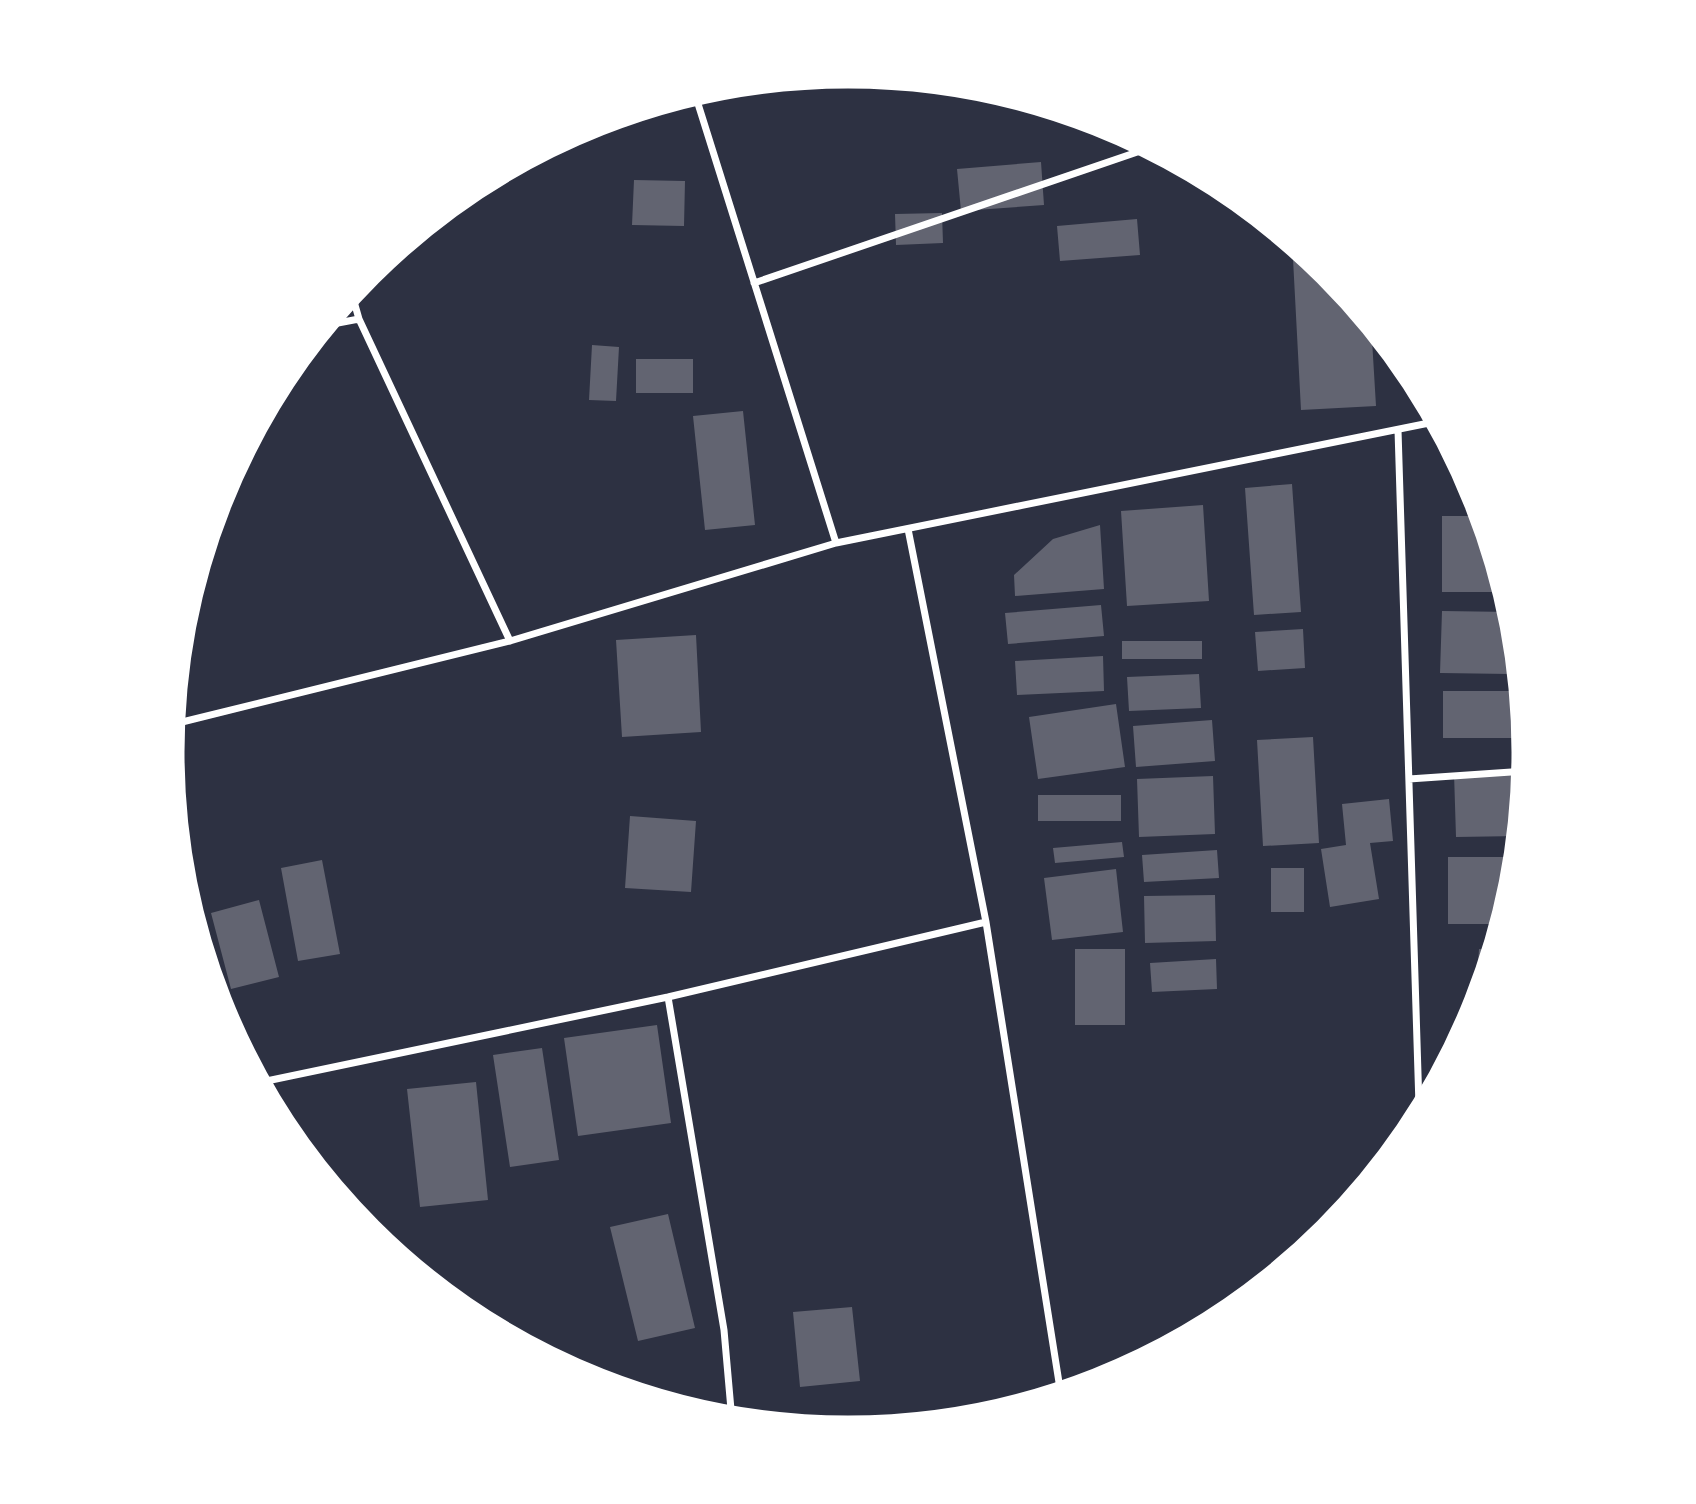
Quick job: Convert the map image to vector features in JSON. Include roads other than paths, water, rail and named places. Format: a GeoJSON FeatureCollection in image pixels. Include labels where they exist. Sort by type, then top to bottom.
{"type":"FeatureCollection","features":[{"type":"Feature","properties":{"kind":"street"},"geometry":{"type":"LineString","coordinates":[[697,102],[836,544]]}},
{"type":"Feature","properties":{"kind":"street"},"geometry":{"type":"LineString","coordinates":[[754,283],[1139,151]]}},
{"type":"Feature","properties":{"kind":"street"},"geometry":{"type":"LineString","coordinates":[[354,303],[359,319],[510,641]]}},
{"type":"Feature","properties":{"kind":"street"},"geometry":{"type":"LineString","coordinates":[[336,323],[359,319]]}},
{"type":"Feature","properties":{"kind":"street"},"geometry":{"type":"LineString","coordinates":[[181,721],[510,641],[836,544],[1430,423]]}},
{"type":"Feature","properties":{"kind":"street"},"geometry":{"type":"LineString","coordinates":[[1398,430],[1422,1093]]}},
{"type":"Feature","properties":{"kind":"street"},"geometry":{"type":"LineString","coordinates":[[908,529],[986,922],[1060,1386]]}},
{"type":"Feature","properties":{"kind":"street"},"geometry":{"type":"LineString","coordinates":[[1409,779],[1516,772]]}},
{"type":"Feature","properties":{"kind":"street"},"geometry":{"type":"LineString","coordinates":[[266,1081],[668,997],[986,922]]}},
{"type":"Feature","properties":{"kind":"street"},"geometry":{"type":"LineString","coordinates":[[668,997],[724,1329],[731,1409]]}}]}
